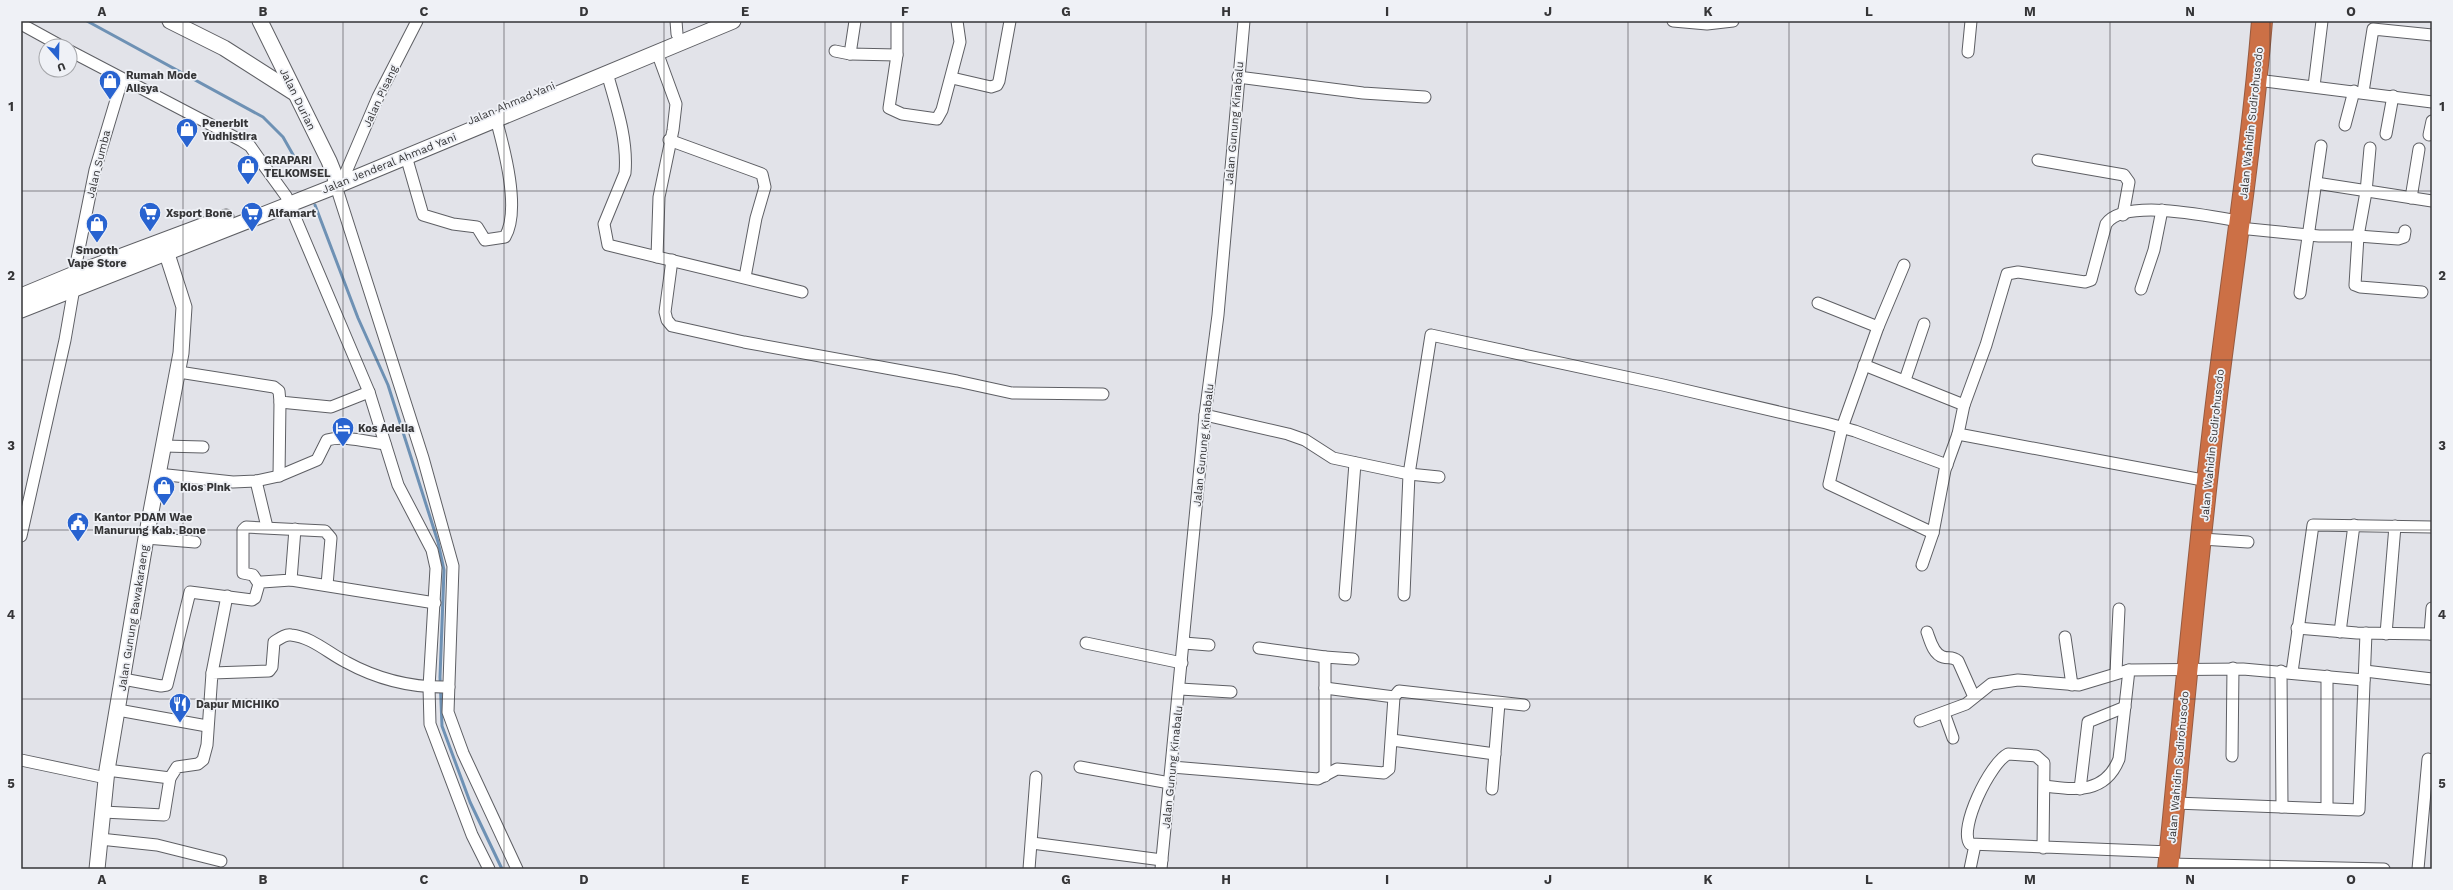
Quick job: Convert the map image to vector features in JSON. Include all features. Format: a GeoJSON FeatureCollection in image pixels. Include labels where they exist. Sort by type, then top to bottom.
{"type":"FeatureCollection","features":[{"type":"Feature","properties":{"kind":"highway","name":"Jalan Wahidin Sudirohusodo"},"geometry":{"type":"LineString","coordinates":[[2169,862],[2187,669],[2218,389],[2257,80],[2262,21]]}},
{"type":"Feature","properties":{"kind":"main road"},"geometry":{"type":"LineString","coordinates":[[170,21],[224,48],[293,92]]}},
{"type":"Feature","properties":{"kind":"main road","name":"Jalan Durian"},"geometry":{"type":"LineString","coordinates":[[260,21],[332,182]]}},
{"type":"Feature","properties":{"kind":"main road","name":"Jalan Ahmad Yani"},"geometry":{"type":"LineString","coordinates":[[21,296],[74,281],[332,182],[676,28],[708,21]]}},
{"type":"Feature","properties":{"kind":"main road","name":"Jalan Jenderal Ahmad Yani"},"geometry":{"type":"LineString","coordinates":[[332,182],[406,156],[733,21]]}},
{"type":"Feature","properties":{"kind":"main road"},"geometry":{"type":"LineString","coordinates":[[21,310],[74,281],[166,252],[292,198]]}},
{"type":"Feature","properties":{"kind":"main road","name":"Jalan Gunung Bawakaraeng"},"geometry":{"type":"LineString","coordinates":[[98,869],[107,774],[146,538],[179,372],[184,307],[166,252]]}},
{"type":"Feature","properties":{"kind":"street","name":"Jalan Pisang"},"geometry":{"type":"LineString","coordinates":[[332,182],[417,21]]}},
{"type":"Feature","properties":{"kind":"street"},"geometry":{"type":"LineString","coordinates":[[850,54],[855,21]]}},
{"type":"Feature","properties":{"kind":"street"},"geometry":{"type":"LineString","coordinates":[[897,21],[897,55],[888,101],[891,110],[937,119],[942,110],[952,78],[960,42],[957,21]]}},
{"type":"Feature","properties":{"kind":"street"},"geometry":{"type":"LineString","coordinates":[[952,78],[991,87],[996,85],[999,81],[1010,21]]}},
{"type":"Feature","properties":{"kind":"street","name":"Jalan Gunung Kinabalu"},"geometry":{"type":"LineString","coordinates":[[1161,864],[1180,689],[1205,415],[1218,315],[1244,21]]}},
{"type":"Feature","properties":{"kind":"street"},"geometry":{"type":"LineString","coordinates":[[1673,21],[1707,24],[1733,21]]}},
{"type":"Feature","properties":{"kind":"street"},"geometry":{"type":"LineString","coordinates":[[1968,52],[1972,21]]}},
{"type":"Feature","properties":{"kind":"street"},"geometry":{"type":"LineString","coordinates":[[2314,86],[2322,21]]}},
{"type":"Feature","properties":{"kind":"street"},"geometry":{"type":"LineString","coordinates":[[21,24],[46,38]]}},
{"type":"Feature","properties":{"kind":"street"},"geometry":{"type":"LineString","coordinates":[[2345,125],[2358,92],[2373,29],[2406,26],[2432,35]]}},
{"type":"Feature","properties":{"kind":"street"},"geometry":{"type":"LineString","coordinates":[[835,51],[850,54],[897,55]]}},
{"type":"Feature","properties":{"kind":"street"},"geometry":{"type":"LineString","coordinates":[[657,52],[676,104],[673,130],[669,140],[659,197],[657,257]]}},
{"type":"Feature","properties":{"kind":"street"},"geometry":{"type":"LineString","coordinates":[[78,55],[122,80],[250,146],[292,198],[369,392],[398,485],[432,550],[436,568],[430,724],[436,745],[472,835],[489,869]]}},
{"type":"Feature","properties":{"kind":"street"},"geometry":{"type":"LineString","coordinates":[[607,72],[622,129],[625,168],[604,224],[607,243],[610,246],[745,277],[802,292]]}},
{"type":"Feature","properties":{"kind":"street"},"geometry":{"type":"LineString","coordinates":[[1238,77],[1363,93],[1425,97]]}},
{"type":"Feature","properties":{"kind":"street","name":"Jalan Sumba"},"geometry":{"type":"LineString","coordinates":[[21,536],[65,340],[74,281],[95,170],[122,80]]}},
{"type":"Feature","properties":{"kind":"street"},"geometry":{"type":"LineString","coordinates":[[2257,80],[2432,102]]}},
{"type":"Feature","properties":{"kind":"street"},"geometry":{"type":"LineString","coordinates":[[2386,134],[2393,96]]}},
{"type":"Feature","properties":{"kind":"street"},"geometry":{"type":"LineString","coordinates":[[406,156],[423,215],[453,224],[477,227],[486,240],[505,237],[509,230],[509,167],[496,119]]}},
{"type":"Feature","properties":{"kind":"street"},"geometry":{"type":"LineString","coordinates":[[2429,135],[2432,121]]}},
{"type":"Feature","properties":{"kind":"street"},"geometry":{"type":"LineString","coordinates":[[669,140],[762,174],[765,178],[765,187],[756,218],[745,277]]}},
{"type":"Feature","properties":{"kind":"street"},"geometry":{"type":"LineString","coordinates":[[2300,293],[2307,235],[2321,146]]}},
{"type":"Feature","properties":{"kind":"street"},"geometry":{"type":"LineString","coordinates":[[2370,148],[2366,192],[2358,236],[2356,286],[2422,292]]}},
{"type":"Feature","properties":{"kind":"street"},"geometry":{"type":"LineString","coordinates":[[2411,198],[2418,149]]}},
{"type":"Feature","properties":{"kind":"street"},"geometry":{"type":"LineString","coordinates":[[2038,160],[2124,175],[2129,182],[2123,215]]}},
{"type":"Feature","properties":{"kind":"street"},"geometry":{"type":"LineString","coordinates":[[332,182],[423,458],[453,566],[447,687],[448,712],[463,753],[517,869]]}},
{"type":"Feature","properties":{"kind":"street"},"geometry":{"type":"LineString","coordinates":[[2316,184],[2432,201]]}},
{"type":"Feature","properties":{"kind":"street"},"geometry":{"type":"LineString","coordinates":[[1922,565],[1933,533],[1947,465],[1958,434],[1964,405],[1986,345],[2007,274],[2018,272],[2085,282],[2091,280],[2106,224],[2110,220],[2123,215],[2148,210],[2162,210],[2307,235],[2358,236],[2398,240],[2404,237],[2405,231]]}},
{"type":"Feature","properties":{"kind":"street"},"geometry":{"type":"LineString","coordinates":[[2141,289],[2154,250],[2162,210]]}},
{"type":"Feature","properties":{"kind":"street"},"geometry":{"type":"LineString","coordinates":[[672,260],[665,312],[667,320],[672,326],[744,342],[943,378],[1012,393],[1103,394]]}},
{"type":"Feature","properties":{"kind":"street"},"geometry":{"type":"LineString","coordinates":[[1904,265],[1878,326],[1842,428],[1830,477],[1830,486],[1933,533]]}},
{"type":"Feature","properties":{"kind":"street"},"geometry":{"type":"LineString","coordinates":[[1818,303],[1878,326]]}},
{"type":"Feature","properties":{"kind":"street"},"geometry":{"type":"LineString","coordinates":[[1905,380],[1924,324]]}},
{"type":"Feature","properties":{"kind":"street"},"geometry":{"type":"LineString","coordinates":[[1404,595],[1409,474],[1431,335],[1663,385],[1842,428],[1947,465]]}},
{"type":"Feature","properties":{"kind":"street"},"geometry":{"type":"LineString","coordinates":[[1864,365],[1905,380],[1964,405]]}},
{"type":"Feature","properties":{"kind":"street"},"geometry":{"type":"LineString","coordinates":[[179,372],[274,387],[279,391],[278,476]]}},
{"type":"Feature","properties":{"kind":"street"},"geometry":{"type":"LineString","coordinates":[[280,402],[331,407],[369,392]]}},
{"type":"Feature","properties":{"kind":"street"},"geometry":{"type":"LineString","coordinates":[[1205,415],[1288,434],[1314,445],[1330,457],[1409,474],[1439,477]]}},
{"type":"Feature","properties":{"kind":"street"},"geometry":{"type":"LineString","coordinates":[[1958,434],[2208,481]]}},
{"type":"Feature","properties":{"kind":"street"},"geometry":{"type":"LineString","coordinates":[[158,474],[233,482],[256,481],[278,476],[316,460],[327,440],[339,438],[385,444]]}},
{"type":"Feature","properties":{"kind":"street"},"geometry":{"type":"LineString","coordinates":[[164,446],[204,448]]}},
{"type":"Feature","properties":{"kind":"street"},"geometry":{"type":"LineString","coordinates":[[1345,595],[1355,463]]}},
{"type":"Feature","properties":{"kind":"street"},"geometry":{"type":"LineString","coordinates":[[256,481],[267,527]]}},
{"type":"Feature","properties":{"kind":"street"},"geometry":{"type":"LineString","coordinates":[[2282,807],[2286,671],[2297,628],[2313,525],[2432,527]]}},
{"type":"Feature","properties":{"kind":"street"},"geometry":{"type":"LineString","coordinates":[[2340,632],[2354,525]]}},
{"type":"Feature","properties":{"kind":"street"},"geometry":{"type":"LineString","coordinates":[[2386,634],[2395,526]]}},
{"type":"Feature","properties":{"kind":"street"},"geometry":{"type":"LineString","coordinates":[[259,584],[253,575],[243,573],[243,530],[246,527],[325,531],[331,538],[327,585]]}},
{"type":"Feature","properties":{"kind":"street"},"geometry":{"type":"LineString","coordinates":[[292,580],[295,529]]}},
{"type":"Feature","properties":{"kind":"street"},"geometry":{"type":"LineString","coordinates":[[146,538],[195,542]]}},
{"type":"Feature","properties":{"kind":"street"},"geometry":{"type":"LineString","coordinates":[[2202,540],[2248,542]]}},
{"type":"Feature","properties":{"kind":"street"},"geometry":{"type":"LineString","coordinates":[[123,679],[161,686],[167,685],[190,592],[254,599],[259,584],[268,580],[292,580],[435,603]]}},
{"type":"Feature","properties":{"kind":"street"},"geometry":{"type":"LineString","coordinates":[[103,812],[164,815],[170,778],[176,768],[198,764],[203,760],[206,753],[212,673],[227,596]]}},
{"type":"Feature","properties":{"kind":"street"},"geometry":{"type":"LineString","coordinates":[[2297,628],[2340,632],[2431,634],[2432,608]]}},
{"type":"Feature","properties":{"kind":"street"},"geometry":{"type":"LineString","coordinates":[[2116,672],[2119,609]]}},
{"type":"Feature","properties":{"kind":"street"},"geometry":{"type":"LineString","coordinates":[[1927,632],[1938,654],[1943,658],[1954,658],[1958,661],[1974,697]]}},
{"type":"Feature","properties":{"kind":"street"},"geometry":{"type":"LineString","coordinates":[[2175,803],[2360,809],[2366,633]]}},
{"type":"Feature","properties":{"kind":"street"},"geometry":{"type":"LineString","coordinates":[[212,673],[267,672],[272,667],[274,642],[291,635],[315,643],[346,662],[374,674],[412,685],[447,687]]}},
{"type":"Feature","properties":{"kind":"street"},"geometry":{"type":"LineString","coordinates":[[2065,637],[2072,685]]}},
{"type":"Feature","properties":{"kind":"street"},"geometry":{"type":"LineString","coordinates":[[1086,643],[1182,663]]}},
{"type":"Feature","properties":{"kind":"street"},"geometry":{"type":"LineString","coordinates":[[1184,643],[1209,645]]}},
{"type":"Feature","properties":{"kind":"street"},"geometry":{"type":"LineString","coordinates":[[1259,648],[1353,659]]}},
{"type":"Feature","properties":{"kind":"street"},"geometry":{"type":"LineString","coordinates":[[1325,656],[1325,776]]}},
{"type":"Feature","properties":{"kind":"street"},"geometry":{"type":"LineString","coordinates":[[2232,756],[2233,668]]}},
{"type":"Feature","properties":{"kind":"street"},"geometry":{"type":"LineString","coordinates":[[1920,721],[1966,704],[1991,684],[2002,681],[2018,680],[2072,685],[2084,684],[2116,672],[2129,670],[2233,668],[2286,671],[2327,676],[2365,675],[2432,679]]}},
{"type":"Feature","properties":{"kind":"street"},"geometry":{"type":"LineString","coordinates":[[2044,786],[2080,789],[2096,786],[2117,762],[2129,670]]}},
{"type":"Feature","properties":{"kind":"street"},"geometry":{"type":"LineString","coordinates":[[2327,676],[2327,808]]}},
{"type":"Feature","properties":{"kind":"street"},"geometry":{"type":"LineString","coordinates":[[1325,688],[1394,697]]}},
{"type":"Feature","properties":{"kind":"street"},"geometry":{"type":"LineString","coordinates":[[1180,689],[1231,692]]}},
{"type":"Feature","properties":{"kind":"street"},"geometry":{"type":"LineString","coordinates":[[1172,767],[1318,779],[1337,769],[1386,772],[1389,769],[1394,697],[1402,690],[1524,705]]}},
{"type":"Feature","properties":{"kind":"street"},"geometry":{"type":"LineString","coordinates":[[1492,789],[1499,703]]}},
{"type":"Feature","properties":{"kind":"street"},"geometry":{"type":"LineString","coordinates":[[2080,789],[2088,722],[2125,707]]}},
{"type":"Feature","properties":{"kind":"street"},"geometry":{"type":"LineString","coordinates":[[118,710],[208,726]]}},
{"type":"Feature","properties":{"kind":"street"},"geometry":{"type":"LineString","coordinates":[[1944,713],[1953,738]]}},
{"type":"Feature","properties":{"kind":"street"},"geometry":{"type":"LineString","coordinates":[[1392,740],[1495,754]]}},
{"type":"Feature","properties":{"kind":"street"},"geometry":{"type":"LineString","coordinates":[[2043,848],[2044,763],[2041,758],[2008,754],[2000,759],[1988,776],[1974,806],[1968,838],[1970,844],[2043,848],[2169,862],[2384,869]]}},
{"type":"Feature","properties":{"kind":"street"},"geometry":{"type":"LineString","coordinates":[[2418,869],[2428,759]]}},
{"type":"Feature","properties":{"kind":"street"},"geometry":{"type":"LineString","coordinates":[[21,760],[107,774],[170,778]]}},
{"type":"Feature","properties":{"kind":"street"},"geometry":{"type":"LineString","coordinates":[[1080,767],[1170,783]]}},
{"type":"Feature","properties":{"kind":"street"},"geometry":{"type":"LineString","coordinates":[[1029,869],[1036,777]]}},
{"type":"Feature","properties":{"kind":"street"},"geometry":{"type":"LineString","coordinates":[[100,839],[157,845],[221,861]]}},
{"type":"Feature","properties":{"kind":"street"},"geometry":{"type":"LineString","coordinates":[[1032,843],[1161,864]]}},
{"type":"Feature","properties":{"kind":"street"},"geometry":{"type":"LineString","coordinates":[[1970,869],[1975,845]]}},
{"type":"Feature","properties":{"kind":"waterway"},"geometry":{"type":"LineString","coordinates":[[87,21],[263,117],[283,137],[296,160]]}},
{"type":"Feature","properties":{"kind":"waterway"},"geometry":{"type":"LineString","coordinates":[[315,205],[358,318],[388,385],[438,542],[444,570],[440,677],[442,726],[470,802],[502,869]]}},
{"type":"Feature","properties":{"kind":"place","name":"Rumah Mode Alisya"},"geometry":{"type":"Point","coordinates":[110,100]}},
{"type":"Feature","properties":{"kind":"place","name":"Penerbit Yudhistira"},"geometry":{"type":"Point","coordinates":[187,148]}},
{"type":"Feature","properties":{"kind":"place","name":"GRAPARI TELKOMSEL"},"geometry":{"type":"Point","coordinates":[248,186]}},
{"type":"Feature","properties":{"kind":"place","name":"Xsport Bone"},"geometry":{"type":"Point","coordinates":[150,232]}},
{"type":"Feature","properties":{"kind":"place","name":"Alfamart"},"geometry":{"type":"Point","coordinates":[252,232]}},
{"type":"Feature","properties":{"kind":"place","name":"Smooth Vape Store"},"geometry":{"type":"Point","coordinates":[97,244]}},
{"type":"Feature","properties":{"kind":"place","name":"Kos Adelia"},"geometry":{"type":"Point","coordinates":[343,448]}},
{"type":"Feature","properties":{"kind":"place","name":"Kios Pink"},"geometry":{"type":"Point","coordinates":[164,506]}},
{"type":"Feature","properties":{"kind":"place","name":"Kantor PDAM Wae Manurung Kab. Bone"},"geometry":{"type":"Point","coordinates":[78,542]}},
{"type":"Feature","properties":{"kind":"place","name":"Dapur MICHIKO"},"geometry":{"type":"Point","coordinates":[180,724]}}]}
